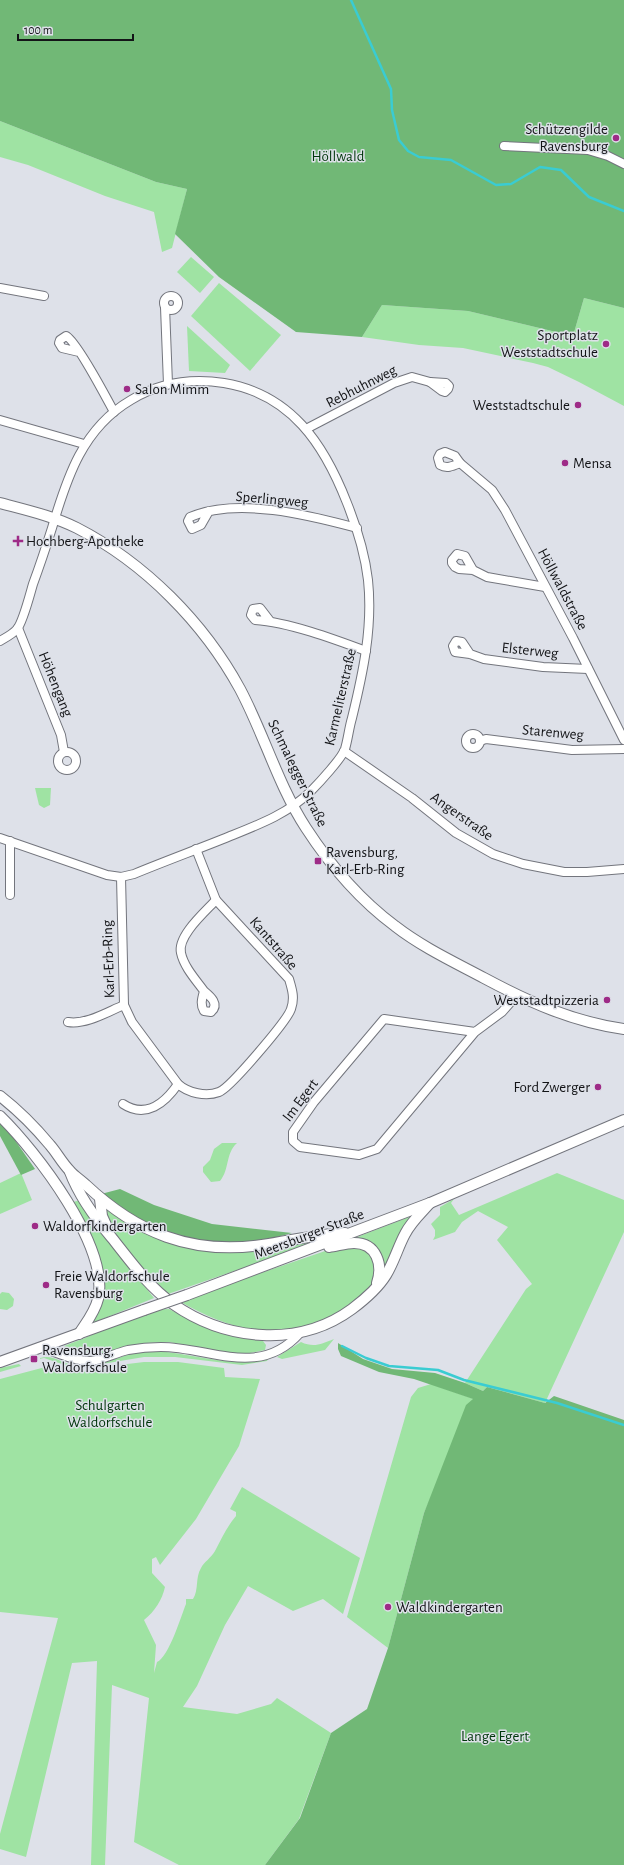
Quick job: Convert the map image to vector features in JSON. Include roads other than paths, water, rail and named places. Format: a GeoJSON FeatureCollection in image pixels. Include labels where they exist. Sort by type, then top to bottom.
{"type":"FeatureCollection","features":[{"type":"Feature","properties":{"kind":"street"},"geometry":{"type":"LineString","coordinates":[[504,146],[588,150],[608,156],[624,164]]}},
{"type":"Feature","properties":{"kind":"street"},"geometry":{"type":"LineString","coordinates":[[0,288],[44,296]]}},
{"type":"Feature","properties":{"kind":"street"},"geometry":{"type":"LineString","coordinates":[[165,307],[168,384]]}},
{"type":"Feature","properties":{"kind":"street"},"geometry":{"type":"LineString","coordinates":[[79,352],[114,412]]}},
{"type":"Feature","properties":{"kind":"street","name":"Rebhuhnweg"},"geometry":{"type":"LineString","coordinates":[[306,429],[394,383],[412,377],[430,382]]}},
{"type":"Feature","properties":{"kind":"street","name":"Karmeliterstraße"},"geometry":{"type":"LineString","coordinates":[[18,628],[74,463],[84,444],[94,430],[114,412],[141,394],[168,384],[209,381],[247,388],[272,400],[306,429],[320,446],[332,468],[357,528],[368,580],[368,622],[364,667],[344,752],[311,790],[294,806]]}},
{"type":"Feature","properties":{"kind":"street"},"geometry":{"type":"LineString","coordinates":[[0,420],[84,444]]}},
{"type":"Feature","properties":{"kind":"street","name":"Höllwaldstraße"},"geometry":{"type":"LineString","coordinates":[[460,463],[492,490],[502,505],[573,638],[624,740]]}},
{"type":"Feature","properties":{"kind":"street","name":"Schmalegger Straße"},"geometry":{"type":"LineString","coordinates":[[0,503],[55,518],[77,528],[128,560],[176,604],[207,638],[241,690],[294,806],[305,826],[328,859],[351,886],[384,917],[421,944],[517,995],[565,1016],[624,1029]]}},
{"type":"Feature","properties":{"kind":"street","name":"Sperlingweg"},"geometry":{"type":"LineString","coordinates":[[208,512],[234,509],[279,511],[316,517],[357,528]]}},
{"type":"Feature","properties":{"kind":"street"},"geometry":{"type":"LineString","coordinates":[[473,570],[488,577],[545,587]]}},
{"type":"Feature","properties":{"kind":"street"},"geometry":{"type":"LineString","coordinates":[[270,621],[342,642],[366,651]]}},
{"type":"Feature","properties":{"kind":"street"},"geometry":{"type":"LineString","coordinates":[[0,641],[18,628]]}},
{"type":"Feature","properties":{"kind":"street","name":"Höhengang"},"geometry":{"type":"LineString","coordinates":[[18,628],[61,735],[64,752]]}},
{"type":"Feature","properties":{"kind":"street","name":"Elsterweg"},"geometry":{"type":"LineString","coordinates":[[470,654],[484,659],[536,666],[588,669]]}},
{"type":"Feature","properties":{"kind":"street","name":"Starenweg"},"geometry":{"type":"LineString","coordinates":[[480,741],[486,739],[572,750],[624,748]]}},
{"type":"Feature","properties":{"kind":"street","name":"Angerstraße"},"geometry":{"type":"LineString","coordinates":[[344,752],[412,798],[456,833],[493,854],[523,864],[564,872],[624,869]]}},
{"type":"Feature","properties":{"kind":"street"},"geometry":{"type":"LineString","coordinates":[[0,838],[107,875],[121,877],[134,874],[274,818],[294,806]]}},
{"type":"Feature","properties":{"kind":"street"},"geometry":{"type":"LineString","coordinates":[[10,841],[10,895]]}},
{"type":"Feature","properties":{"kind":"street","name":"Kantstraße"},"geometry":{"type":"LineString","coordinates":[[124,1005],[132,1022],[178,1084],[187,1090],[202,1094],[217,1093],[227,1087],[283,1022],[291,1010],[293,991],[289,979],[216,900],[196,849]]}},
{"type":"Feature","properties":{"kind":"street","name":"Karl-Erb-Ring"},"geometry":{"type":"LineString","coordinates":[[68,1022],[76,1023],[86,1020],[124,1005],[121,877]]}},
{"type":"Feature","properties":{"kind":"street"},"geometry":{"type":"LineString","coordinates":[[204,991],[180,952],[182,941],[190,928],[216,900]]}},
{"type":"Feature","properties":{"kind":"street","name":"Im Egert"},"geometry":{"type":"LineString","coordinates":[[475,1032],[384,1019],[314,1102],[293,1132],[293,1141],[300,1147],[359,1155],[377,1149],[475,1032],[502,1012],[517,995]]}},
{"type":"Feature","properties":{"kind":"street"},"geometry":{"type":"LineString","coordinates":[[123,1104],[134,1109],[149,1109],[159,1106],[167,1099],[178,1084]]}},
{"type":"Feature","properties":{"kind":"street"},"geometry":{"type":"LineString","coordinates":[[0,1096],[36,1129],[70,1172],[100,1199],[144,1228],[188,1244],[233,1247],[261,1245],[328,1234],[355,1233]]}},
{"type":"Feature","properties":{"kind":"street"},"geometry":{"type":"LineString","coordinates":[[0,1116],[24,1142],[60,1190],[78,1220],[95,1262],[99,1287],[98,1300],[94,1312],[79,1334]]}},
{"type":"Feature","properties":{"kind":"street","name":"Meersburger Straße"},"geometry":{"type":"LineString","coordinates":[[0,1362],[355,1233],[430,1203],[624,1120]]}},
{"type":"Feature","properties":{"kind":"street"},"geometry":{"type":"LineString","coordinates":[[70,1172],[93,1215],[133,1266],[148,1282],[173,1304],[218,1326],[244,1333],[270,1336],[300,1333],[320,1327],[337,1319],[358,1305],[385,1276],[405,1233],[430,1203]]}},
{"type":"Feature","properties":{"kind":"street"},"geometry":{"type":"LineString","coordinates":[[100,1199],[102,1216],[111,1238]]}},
{"type":"Feature","properties":{"kind":"street"},"geometry":{"type":"LineString","coordinates":[[309,1250],[355,1243],[364,1246],[371,1250],[379,1263],[380,1274],[376,1287]]}},
{"type":"Feature","properties":{"kind":"street"},"geometry":{"type":"LineString","coordinates":[[40,1347],[72,1358],[89,1361],[98,1360],[128,1350],[160,1347],[178,1348],[229,1358],[251,1358],[259,1357],[279,1350],[290,1344],[300,1333]]}},
{"type":"Feature","properties":{"kind":"waterway"},"geometry":{"type":"LineString","coordinates":[[351,0],[391,89],[392,110],[399,140],[408,151],[419,157],[451,160],[496,185],[511,184],[540,167],[561,170],[589,197],[624,211]]}},
{"type":"Feature","properties":{"kind":"waterway"},"geometry":{"type":"LineString","coordinates":[[342,1346],[366,1358],[389,1366],[438,1370],[464,1380],[557,1403],[624,1425]]}},
{"type":"Feature","properties":{"kind":"place","name":"Schützengilde Ravensburg"},"geometry":{"type":"Point","coordinates":[616,138]}},
{"type":"Feature","properties":{"kind":"place","name":"Sportplatz Weststadtschule"},"geometry":{"type":"Point","coordinates":[606,344]}},
{"type":"Feature","properties":{"kind":"place","name":"Salon Mimm"},"geometry":{"type":"Point","coordinates":[127,389]}},
{"type":"Feature","properties":{"kind":"place","name":"Weststadtschule"},"geometry":{"type":"Point","coordinates":[578,405]}},
{"type":"Feature","properties":{"kind":"place","name":"Mensa"},"geometry":{"type":"Point","coordinates":[565,463]}},
{"type":"Feature","properties":{"kind":"place","name":"Hochberg-Apotheke"},"geometry":{"type":"Point","coordinates":[18,541]}},
{"type":"Feature","properties":{"kind":"place","name":"Ravensburg, Karl-Erb-Ring"},"geometry":{"type":"Point","coordinates":[318,861]}},
{"type":"Feature","properties":{"kind":"place","name":"Weststadtpizzeria"},"geometry":{"type":"Point","coordinates":[607,1000]}},
{"type":"Feature","properties":{"kind":"place","name":"Ford Zwerger"},"geometry":{"type":"Point","coordinates":[598,1087]}},
{"type":"Feature","properties":{"kind":"place","name":"Waldorfkindergarten"},"geometry":{"type":"Point","coordinates":[35,1226]}},
{"type":"Feature","properties":{"kind":"place","name":"Freie Waldorfschule Ravensburg"},"geometry":{"type":"Point","coordinates":[46,1285]}},
{"type":"Feature","properties":{"kind":"place","name":"Ravensburg, Waldorfschule"},"geometry":{"type":"Point","coordinates":[34,1359]}},
{"type":"Feature","properties":{"kind":"place","name":"Waldkindergarten"},"geometry":{"type":"Point","coordinates":[388,1607]}},
{"type":"Feature","properties":{"kind":"park label","name":"Höllwald"},"geometry":{"type":"Point","coordinates":[338,156]}},
{"type":"Feature","properties":{"kind":"park label","name":"Schulgarten Waldorfschule"},"geometry":{"type":"Point","coordinates":[110,1414]}},
{"type":"Feature","properties":{"kind":"park label","name":"Lange Egert"},"geometry":{"type":"Point","coordinates":[495,1736]}}]}
